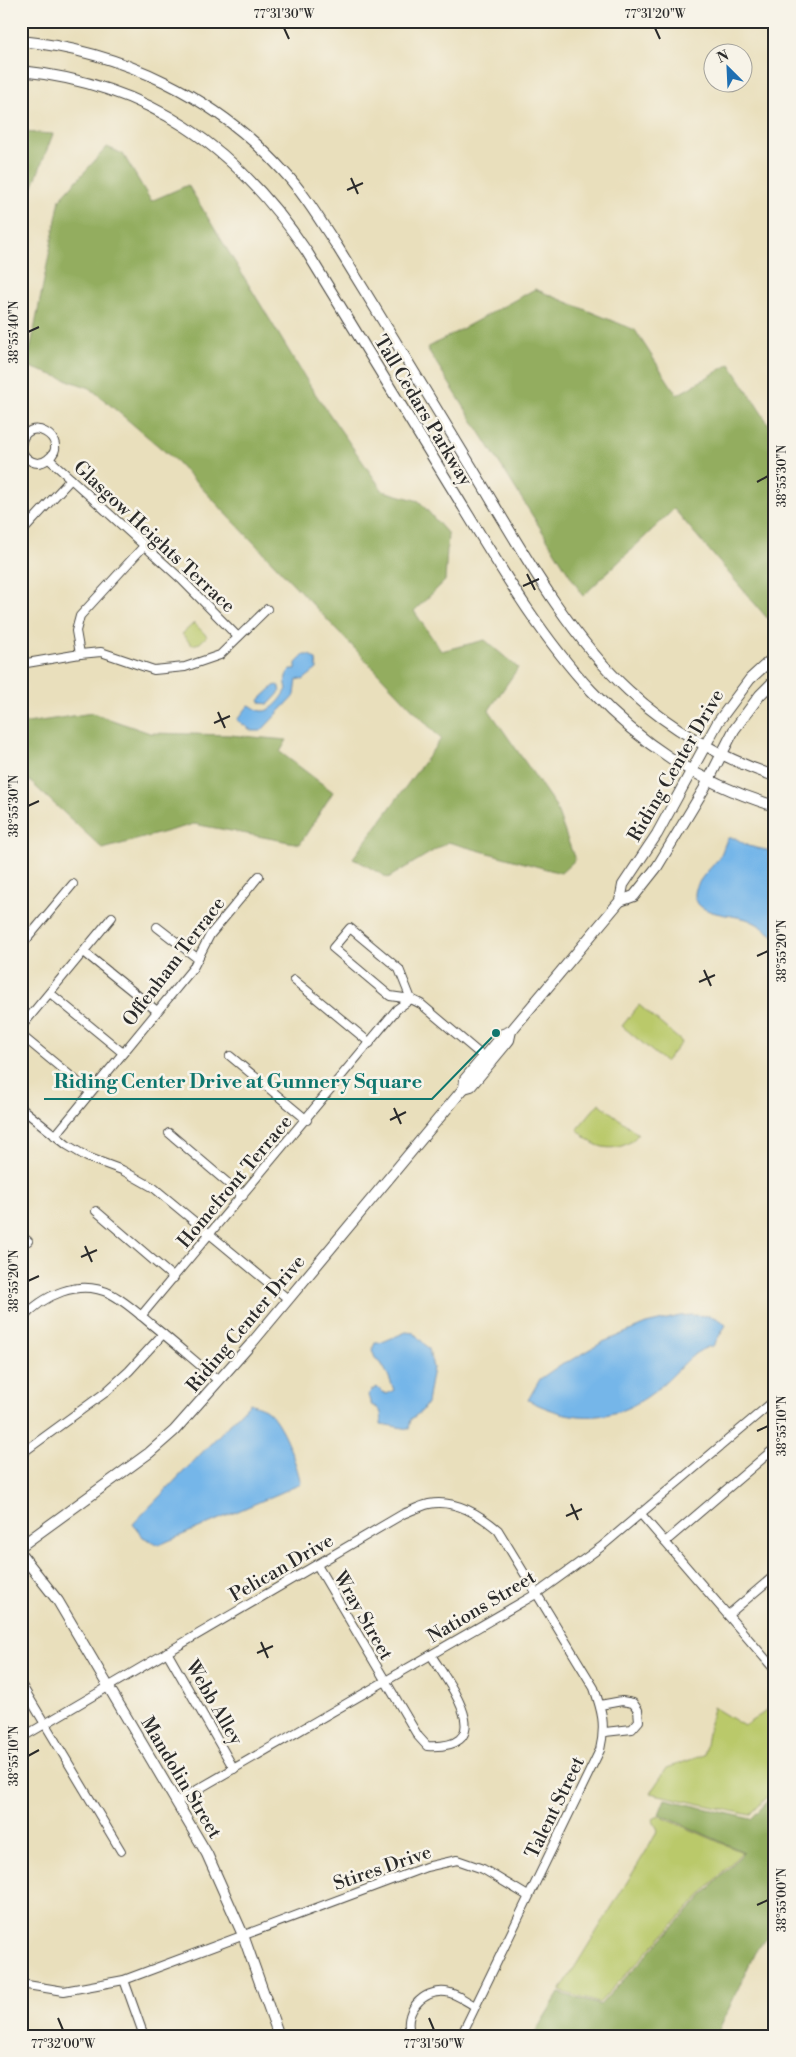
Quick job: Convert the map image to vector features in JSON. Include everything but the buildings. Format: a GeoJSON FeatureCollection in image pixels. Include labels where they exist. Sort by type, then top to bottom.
{"type":"FeatureCollection","features":[{"type":"Feature","properties":{"kind":"main road","name":"Tall Cedars Parkway"},"geometry":{"type":"LineString","coordinates":[[21,41],[89,53],[116,61],[160,80],[218,113],[284,171],[303,195],[337,246],[530,562],[581,637],[629,691],[690,737],[760,771],[775,776]]}},
{"type":"Feature","properties":{"kind":"main road","name":"Tall Cedars Parkway"},"geometry":{"type":"LineString","coordinates":[[21,71],[52,74],[81,80],[129,97],[170,116],[214,146],[264,193],[285,218],[307,252],[496,561],[543,632],[589,691],[649,744],[691,770],[739,793],[775,806]]}},
{"type":"Feature","properties":{"kind":"main road","name":"Riding Center Drive"},"geometry":{"type":"LineString","coordinates":[[464,1088],[471,1086],[509,1040],[511,1031],[620,901],[623,885],[657,834],[704,744],[737,694],[775,656]]}},
{"type":"Feature","properties":{"kind":"main road","name":"Riding Center Drive"},"geometry":{"type":"LineString","coordinates":[[620,901],[634,896],[648,880],[675,839],[746,711],[775,680]]}},
{"type":"Feature","properties":{"kind":"main road","name":"Riding Center Drive"},"geometry":{"type":"LineString","coordinates":[[21,1546],[149,1453],[174,1431],[219,1381],[464,1088],[465,1079],[486,1059],[503,1034],[511,1031]]}},
{"type":"Feature","properties":{"kind":"main road","name":"Mandolin Street"},"geometry":{"type":"LineString","coordinates":[[21,1554],[58,1601],[207,1854],[243,1935],[280,2036]]}},
{"type":"Feature","properties":{"kind":"street"},"geometry":{"type":"LineString","coordinates":[[41,430],[50,435],[54,444],[53,453],[43,462],[33,462],[25,456],[21,442],[31,431],[41,430]]}},
{"type":"Feature","properties":{"kind":"street","name":"Glasgow Heights Terrace"},"geometry":{"type":"LineString","coordinates":[[48,459],[181,580],[238,637]]}},
{"type":"Feature","properties":{"kind":"street"},"geometry":{"type":"LineString","coordinates":[[21,533],[71,479]]}},
{"type":"Feature","properties":{"kind":"street"},"geometry":{"type":"LineString","coordinates":[[80,654],[76,631],[80,616],[144,546]]}},
{"type":"Feature","properties":{"kind":"street"},"geometry":{"type":"LineString","coordinates":[[21,664],[80,654],[107,654],[147,669],[163,670],[185,667],[213,658],[225,650],[267,609]]}},
{"type":"Feature","properties":{"kind":"street","name":"Offenham Terrace"},"geometry":{"type":"LineString","coordinates":[[55,1136],[193,968],[210,935],[259,876]]}},
{"type":"Feature","properties":{"kind":"street"},"geometry":{"type":"LineString","coordinates":[[21,946],[73,884]]}},
{"type":"Feature","properties":{"kind":"street"},"geometry":{"type":"LineString","coordinates":[[21,1027],[112,917]]}},
{"type":"Feature","properties":{"kind":"street"},"geometry":{"type":"LineString","coordinates":[[157,927],[197,958]]}},
{"type":"Feature","properties":{"kind":"street"},"geometry":{"type":"LineString","coordinates":[[411,999],[399,969],[350,928],[333,948],[390,996],[411,999],[420,1004],[486,1059]]}},
{"type":"Feature","properties":{"kind":"street"},"geometry":{"type":"LineString","coordinates":[[84,952],[157,1011]]}},
{"type":"Feature","properties":{"kind":"street"},"geometry":{"type":"LineString","coordinates":[[294,980],[370,1043]]}},
{"type":"Feature","properties":{"kind":"street"},"geometry":{"type":"LineString","coordinates":[[50,993],[123,1053]]}},
{"type":"Feature","properties":{"kind":"street","name":"Homefront Terrace"},"geometry":{"type":"LineString","coordinates":[[141,1316],[307,1120],[397,1009],[411,999]]}},
{"type":"Feature","properties":{"kind":"street"},"geometry":{"type":"LineString","coordinates":[[21,1036],[90,1092]]}},
{"type":"Feature","properties":{"kind":"street"},"geometry":{"type":"LineString","coordinates":[[230,1056],[307,1120]]}},
{"type":"Feature","properties":{"kind":"street"},"geometry":{"type":"LineString","coordinates":[[21,1108],[55,1136],[87,1158],[122,1170],[143,1181],[288,1299]]}},
{"type":"Feature","properties":{"kind":"street"},"geometry":{"type":"LineString","coordinates":[[169,1133],[243,1196]]}},
{"type":"Feature","properties":{"kind":"street"},"geometry":{"type":"LineString","coordinates":[[96,1211],[174,1278]]}},
{"type":"Feature","properties":{"kind":"street"},"geometry":{"type":"LineString","coordinates":[[21,1320],[43,1300],[70,1289],[89,1288],[110,1294],[141,1316],[219,1381]]}},
{"type":"Feature","properties":{"kind":"street"},"geometry":{"type":"LineString","coordinates":[[21,1454],[106,1392],[129,1371],[163,1334]]}},
{"type":"Feature","properties":{"kind":"street","name":"Nations Street"},"geometry":{"type":"LineString","coordinates":[[176,1802],[536,1594],[584,1561],[775,1400]]}},
{"type":"Feature","properties":{"kind":"street"},"geometry":{"type":"LineString","coordinates":[[665,1542],[775,1448]]}},
{"type":"Feature","properties":{"kind":"street","name":"Pelican Drive"},"geometry":{"type":"LineString","coordinates":[[21,1738],[403,1514],[429,1504],[453,1504],[480,1515],[498,1530],[536,1594]]}},
{"type":"Feature","properties":{"kind":"street"},"geometry":{"type":"LineString","coordinates":[[640,1513],[775,1670]]}},
{"type":"Feature","properties":{"kind":"street","name":"Wray Street"},"geometry":{"type":"LineString","coordinates":[[317,1565],[384,1682],[418,1736],[427,1746],[440,1746],[453,1743],[462,1736],[467,1724],[464,1711],[431,1655]]}},
{"type":"Feature","properties":{"kind":"street"},"geometry":{"type":"LineString","coordinates":[[728,1615],[775,1575]]}},
{"type":"Feature","properties":{"kind":"street","name":"Talent Street"},"geometry":{"type":"LineString","coordinates":[[461,2036],[600,1750],[604,1732],[600,1705],[594,1688],[536,1594]]}},
{"type":"Feature","properties":{"kind":"street","name":"Webb Alley"},"geometry":{"type":"LineString","coordinates":[[167,1652],[234,1769]]}},
{"type":"Feature","properties":{"kind":"street"},"geometry":{"type":"LineString","coordinates":[[21,1684],[121,1850]]}},
{"type":"Feature","properties":{"kind":"street"},"geometry":{"type":"LineString","coordinates":[[600,1705],[622,1701],[633,1703],[638,1710],[639,1721],[632,1729],[604,1732]]}},
{"type":"Feature","properties":{"kind":"street","name":"Stires Drive"},"geometry":{"type":"LineString","coordinates":[[21,1984],[64,1991],[124,1980],[426,1867],[457,1860],[483,1869],[528,1896]]}},
{"type":"Feature","properties":{"kind":"street"},"geometry":{"type":"LineString","coordinates":[[124,1980],[144,2036]]}},
{"type":"Feature","properties":{"kind":"street"},"geometry":{"type":"LineString","coordinates":[[411,2036],[408,2028],[413,2006],[434,1993],[447,1992],[475,2006]]}},
{"type":"Feature","properties":{"kind":"green space"},"geometry":{"type":"Polygon","coordinates":[[[21,132],[53,134],[21,217],[21,132]]]}},
{"type":"Feature","properties":{"kind":"green space"},"geometry":{"type":"Polygon","coordinates":[[[107,147],[123,154],[151,201],[188,185],[312,389],[383,491],[419,501],[448,534],[445,581],[414,611],[441,651],[485,640],[518,668],[489,710],[555,805],[575,860],[561,873],[448,842],[388,878],[353,858],[441,739],[176,461],[90,388],[27,366],[60,199],[107,147]]]}},
{"type":"Feature","properties":{"kind":"green space"},"geometry":{"type":"Polygon","coordinates":[[[535,289],[635,330],[677,395],[730,364],[775,434],[775,616],[767,618],[674,509],[583,596],[427,348],[535,289]]]}},
{"type":"Feature","properties":{"kind":"green space"},"geometry":{"type":"Polygon","coordinates":[[[194,623],[207,636],[200,643],[192,645],[182,634],[194,623]]]}},
{"type":"Feature","properties":{"kind":"green space"},"geometry":{"type":"Polygon","coordinates":[[[92,713],[150,733],[230,735],[287,740],[280,752],[333,792],[300,844],[194,824],[103,849],[21,773],[21,724],[92,713]]]}},
{"type":"Feature","properties":{"kind":"green space"},"geometry":{"type":"Polygon","coordinates":[[[639,1005],[682,1042],[665,1062],[622,1026],[639,1005]]]}},
{"type":"Feature","properties":{"kind":"green space"},"geometry":{"type":"Polygon","coordinates":[[[599,1103],[638,1134],[630,1142],[614,1148],[602,1147],[594,1144],[577,1129],[599,1103]]]}},
{"type":"Feature","properties":{"kind":"green space"},"geometry":{"type":"Polygon","coordinates":[[[775,1705],[772,1733],[775,1737],[775,1789],[750,1815],[650,1793],[667,1768],[704,1755],[713,1707],[744,1726],[775,1705]]]}},
{"type":"Feature","properties":{"kind":"green space"},"geometry":{"type":"Polygon","coordinates":[[[775,1794],[775,1931],[757,1948],[716,2036],[533,2036],[559,1993],[600,2005],[744,1852],[659,1814],[665,1799],[751,1819],[775,1794]]]}},
{"type":"Feature","properties":{"kind":"green space"},"geometry":{"type":"Polygon","coordinates":[[[659,1816],[742,1852],[599,2003],[560,1991],[648,1848],[658,1830],[652,1819],[659,1816]]]}},
{"type":"Feature","properties":{"kind":"water"},"geometry":{"type":"Polygon","coordinates":[[[304,655],[310,655],[316,660],[317,669],[303,680],[297,679],[295,695],[261,731],[252,731],[237,720],[249,705],[261,711],[266,711],[274,706],[287,689],[287,674],[291,669],[296,669],[296,663],[304,655]]]}},
{"type":"Feature","properties":{"kind":"water"},"geometry":{"type":"Polygon","coordinates":[[[278,685],[281,691],[269,704],[261,703],[259,700],[274,686],[278,685]]]}},
{"type":"Feature","properties":{"kind":"water"},"geometry":{"type":"Polygon","coordinates":[[[728,838],[735,838],[748,846],[775,852],[775,937],[753,922],[743,918],[716,913],[701,906],[696,901],[696,888],[702,877],[719,857],[728,838]]]}},
{"type":"Feature","properties":{"kind":"water"},"geometry":{"type":"Polygon","coordinates":[[[691,1315],[714,1317],[726,1325],[713,1346],[696,1353],[656,1390],[640,1402],[623,1410],[605,1415],[587,1416],[569,1415],[528,1400],[540,1379],[563,1363],[572,1360],[603,1342],[646,1324],[691,1315]]]}},
{"type":"Feature","properties":{"kind":"water"},"geometry":{"type":"Polygon","coordinates":[[[406,1332],[414,1333],[429,1349],[433,1368],[427,1403],[422,1411],[411,1419],[409,1429],[381,1424],[381,1412],[371,1405],[368,1395],[377,1387],[387,1394],[394,1390],[381,1363],[375,1358],[372,1350],[375,1343],[380,1343],[406,1332]]]}},
{"type":"Feature","properties":{"kind":"water"},"geometry":{"type":"Polygon","coordinates":[[[250,1403],[265,1409],[277,1423],[292,1455],[301,1484],[159,1545],[143,1537],[133,1524],[250,1403]]]}},
{"type":"Feature","properties":{"kind":"place","name":"Riding Center Drive at Gunnery Square"},"geometry":{"type":"Point","coordinates":[496,1033]}}]}
